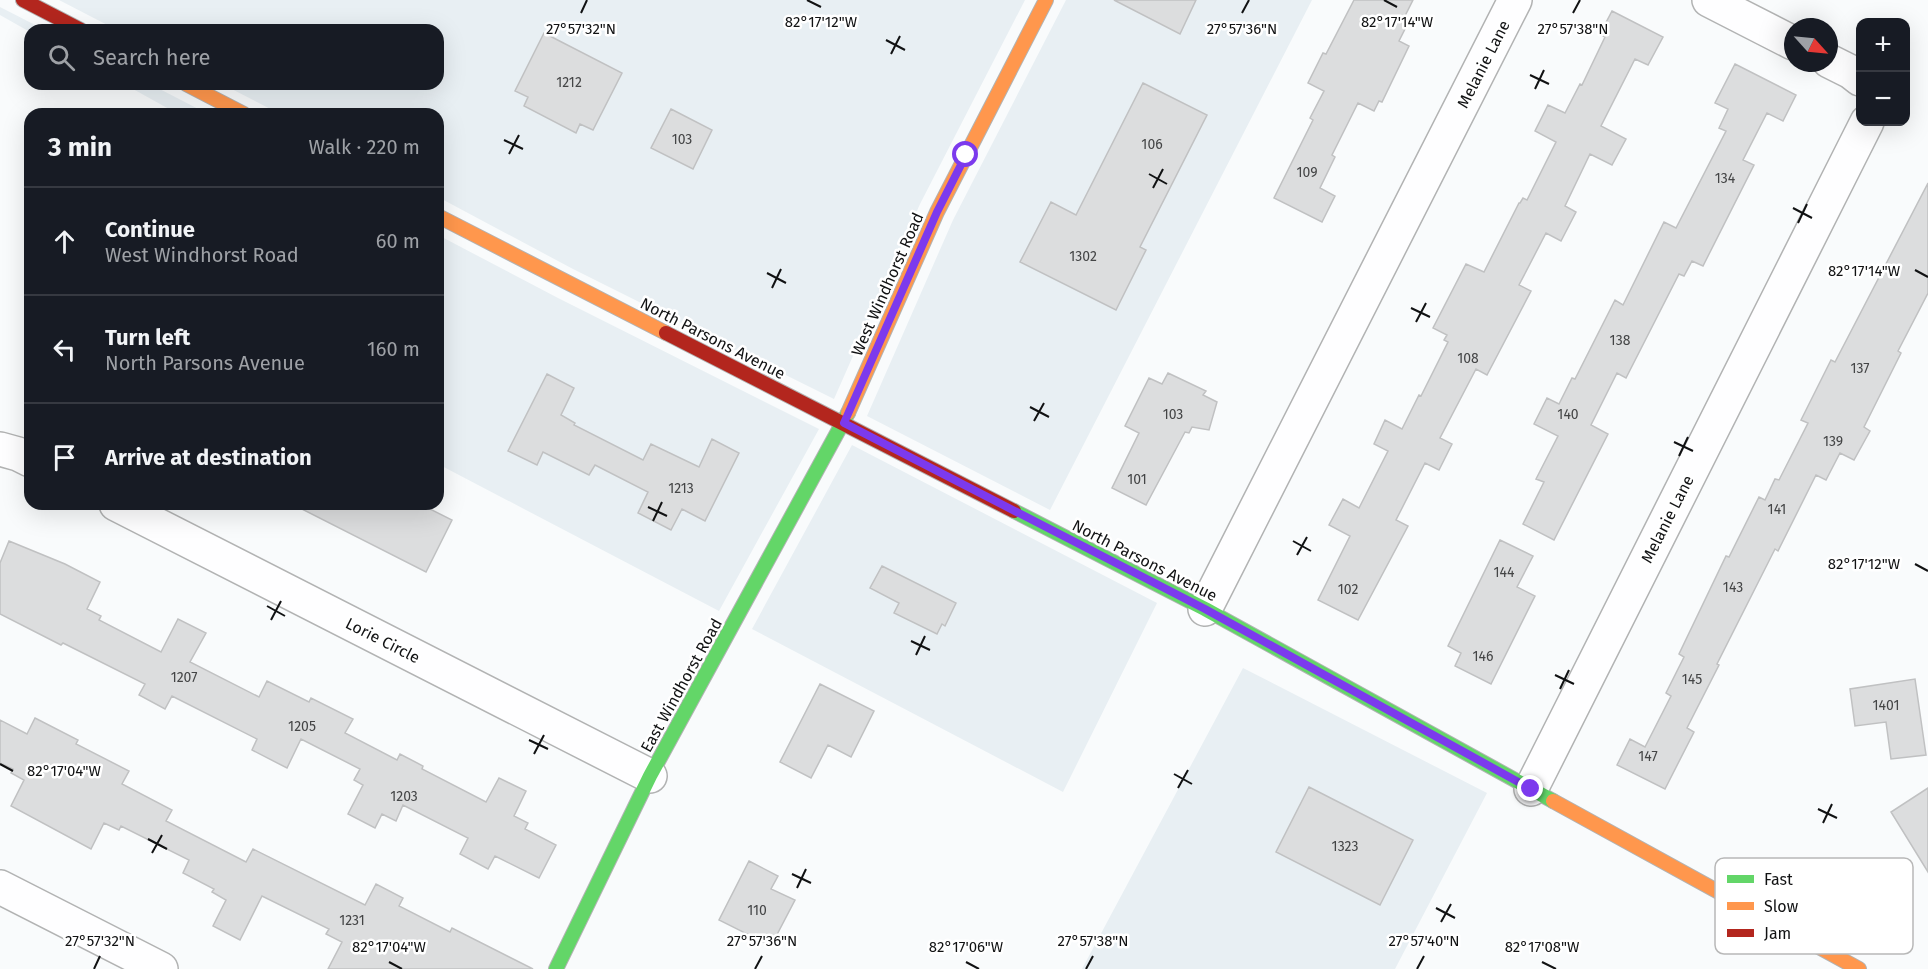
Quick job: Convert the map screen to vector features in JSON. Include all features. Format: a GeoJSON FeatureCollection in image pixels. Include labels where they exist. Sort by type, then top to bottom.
{"type":"FeatureCollection","features":[{"type":"Feature","properties":{"kind":"main road"},"geometry":{"type":"LineString","coordinates":[[23,0],[69,24]]}},
{"type":"Feature","properties":{"kind":"main road","name":"West Windhorst Road"},"geometry":{"type":"LineString","coordinates":[[844,423],[937,212],[1046,0]]}},
{"type":"Feature","properties":{"kind":"main road"},"geometry":{"type":"LineString","coordinates":[[198,90],[232,108]]}},
{"type":"Feature","properties":{"kind":"main road","name":"North Parsons Avenue"},"geometry":{"type":"LineString","coordinates":[[444,219],[566,284],[844,423],[1205,609],[1715,892]]}},
{"type":"Feature","properties":{"kind":"main road","name":"East Windhorst Road"},"geometry":{"type":"LineString","coordinates":[[556,969],[650,776],[844,423]]}},
{"type":"Feature","properties":{"kind":"main road","name":"North Parsons Avenue"},"geometry":{"type":"LineString","coordinates":[[1827,954],[1850,967]]}},
{"type":"Feature","properties":{"kind":"street","name":"Melanie Lane"},"geometry":{"type":"LineString","coordinates":[[1205,609],[1515,0]]}},
{"type":"Feature","properties":{"kind":"street"},"geometry":{"type":"LineString","coordinates":[[1709,0],[1784,38]]}},
{"type":"Feature","properties":{"kind":"street"},"geometry":{"type":"LineString","coordinates":[[1838,66],[1856,76]]}},
{"type":"Feature","properties":{"kind":"street","name":"Melanie Lane"},"geometry":{"type":"LineString","coordinates":[[1531,789],[1865,126]]}},
{"type":"Feature","properties":{"kind":"street"},"geometry":{"type":"LineString","coordinates":[[0,449],[24,457]]}},
{"type":"Feature","properties":{"kind":"street","name":"Lorie Circle"},"geometry":{"type":"LineString","coordinates":[[128,510],[650,776]]}},
{"type":"Feature","properties":{"kind":"street"},"geometry":{"type":"LineString","coordinates":[[0,887],[161,969]]}},
{"type":"Feature","properties":{"kind":"shaded area"},"geometry":{"type":"Polygon","coordinates":[[[59,0],[1025,0],[920,204],[834,399],[573,269],[444,200],[444,108],[268,108],[234,90],[444,90],[444,24],[105,24],[59,0]]]}},
{"type":"Feature","properties":{"kind":"shaded area"},"geometry":{"type":"Polygon","coordinates":[[[1066,0],[1312,0],[1050,510],[867,416],[953,220],[1066,0]]]}},
{"type":"Feature","properties":{"kind":"shaded area"},"geometry":{"type":"Polygon","coordinates":[[[0,7],[33,24],[24,24],[24,29],[0,15],[0,7]]]}},
{"type":"Feature","properties":{"kind":"shaded area"},"geometry":{"type":"Polygon","coordinates":[[[135,90],[162,90],[196,108],[167,108],[135,90]]]}},
{"type":"Feature","properties":{"kind":"shaded area"},"geometry":{"type":"Polygon","coordinates":[[[444,238],[819,429],[719,611],[444,467],[444,238]]]}},
{"type":"Feature","properties":{"kind":"shaded area"},"geometry":{"type":"Polygon","coordinates":[[[852,445],[1157,603],[1063,792],[752,629],[852,445]]]}},
{"type":"Feature","properties":{"kind":"shaded area"},"geometry":{"type":"Polygon","coordinates":[[[1243,668],[1487,793],[1395,969],[1082,969],[1243,668]]]}},
{"type":"Feature","properties":{"kind":"building"},"geometry":{"type":"Polygon","coordinates":[[[1114,0],[1196,0],[1180,34],[1114,0]]]}},
{"type":"Feature","properties":{"kind":"building"},"geometry":{"type":"Polygon","coordinates":[[[1354,0],[1413,0],[1402,22],[1407,25],[1399,41],[1409,46],[1382,102],[1379,101],[1374,111],[1358,103],[1332,155],[1335,157],[1320,188],[1335,196],[1322,222],[1274,198],[1313,120],[1310,118],[1324,91],[1308,83],[1354,0]]]}},
{"type":"Feature","properties":{"kind":"building"},"geometry":{"type":"Polygon","coordinates":[[[1612,11],[1663,37],[1648,65],[1635,59],[1601,126],[1626,139],[1612,165],[1590,154],[1565,206],[1576,212],[1561,241],[1546,233],[1519,285],[1531,291],[1487,375],[1476,369],[1440,438],[1452,444],[1439,470],[1425,463],[1396,520],[1408,526],[1358,620],[1318,600],[1350,536],[1329,525],[1343,499],[1359,508],[1388,451],[1374,444],[1385,420],[1402,429],[1419,395],[1421,396],[1448,342],[1444,340],[1447,335],[1433,328],[1466,264],[1484,272],[1519,203],[1523,198],[1527,200],[1556,142],[1535,131],[1548,105],[1565,113],[1580,84],[1582,85],[1605,37],[1600,34],[1612,11]]]}},
{"type":"Feature","properties":{"kind":"building"},"geometry":{"type":"Polygon","coordinates":[[[544,33],[622,73],[593,130],[580,124],[576,133],[524,106],[528,97],[515,91],[544,33]]]}},
{"type":"Feature","properties":{"kind":"building"},"geometry":{"type":"Polygon","coordinates":[[[1735,64],[1796,95],[1783,121],[1767,113],[1743,160],[1754,165],[1703,266],[1692,261],[1684,276],[1679,274],[1626,378],[1617,373],[1591,425],[1608,434],[1554,540],[1523,524],[1544,482],[1536,479],[1558,436],[1534,424],[1547,398],[1559,404],[1572,378],[1575,379],[1615,300],[1623,305],[1664,222],[1676,228],[1726,131],[1719,128],[1728,109],[1715,103],[1735,64]]]}},
{"type":"Feature","properties":{"kind":"building"},"geometry":{"type":"Polygon","coordinates":[[[1143,83],[1207,115],[1140,247],[1146,250],[1116,310],[1020,262],[1051,202],[1076,215],[1143,83]]]}},
{"type":"Feature","properties":{"kind":"building"},"geometry":{"type":"Polygon","coordinates":[[[671,109],[712,130],[693,169],[651,148],[671,109]]]}},
{"type":"Feature","properties":{"kind":"building"},"geometry":{"type":"Polygon","coordinates":[[[1928,183],[1928,293],[1898,351],[1901,353],[1864,427],[1870,431],[1854,460],[1840,453],[1826,480],[1816,475],[1778,551],[1775,549],[1717,664],[1719,665],[1687,728],[1694,732],[1665,789],[1617,765],[1630,739],[1645,747],[1671,696],[1666,693],[1684,657],[1679,654],[1726,556],[1729,557],[1759,497],[1765,500],[1775,479],[1779,480],[1808,423],[1801,420],[1831,360],[1835,362],[1928,183]]]}},
{"type":"Feature","properties":{"kind":"building"},"geometry":{"type":"Polygon","coordinates":[[[1168,373],[1206,391],[1203,395],[1217,402],[1209,430],[1192,427],[1189,433],[1185,432],[1146,505],[1112,488],[1139,433],[1125,426],[1149,378],[1162,384],[1168,373]]]}},
{"type":"Feature","properties":{"kind":"building"},"geometry":{"type":"Polygon","coordinates":[[[547,374],[574,388],[561,415],[575,423],[574,425],[643,460],[651,444],[699,467],[712,439],[739,453],[705,521],[682,509],[671,530],[638,513],[648,492],[595,465],[589,475],[543,452],[537,465],[508,451],[547,374]]]}},
{"type":"Feature","properties":{"kind":"building"},"geometry":{"type":"Polygon","coordinates":[[[304,510],[432,510],[452,520],[426,572],[304,510]]]}},
{"type":"Feature","properties":{"kind":"building"},"geometry":{"type":"Polygon","coordinates":[[[1500,540],[1533,556],[1517,587],[1535,596],[1491,684],[1455,666],[1461,653],[1448,646],[1500,540]]]}},
{"type":"Feature","properties":{"kind":"building"},"geometry":{"type":"Polygon","coordinates":[[[9,541],[65,564],[100,582],[87,609],[101,616],[99,620],[161,652],[178,619],[206,633],[190,662],[259,697],[267,681],[309,702],[311,698],[353,719],[345,733],[397,760],[400,754],[423,766],[422,769],[486,802],[499,778],[526,791],[514,816],[528,823],[525,829],[556,845],[539,878],[495,856],[488,869],[460,854],[468,838],[403,805],[396,821],[382,814],[375,828],[348,814],[363,785],[354,780],[360,769],[301,739],[287,768],[252,750],[257,739],[172,696],[165,709],[139,695],[145,684],[0,614],[0,563],[9,541]]]}},
{"type":"Feature","properties":{"kind":"building"},"geometry":{"type":"Polygon","coordinates":[[[882,566],[956,603],[945,626],[942,624],[937,634],[894,613],[899,603],[870,588],[882,566]]]}},
{"type":"Feature","properties":{"kind":"building"},"geometry":{"type":"Polygon","coordinates":[[[1915,679],[1926,755],[1891,759],[1886,722],[1855,726],[1850,689],[1915,679]]]}},
{"type":"Feature","properties":{"kind":"building"},"geometry":{"type":"Polygon","coordinates":[[[820,684],[874,711],[851,757],[828,745],[811,778],[780,762],[820,684]]]}},
{"type":"Feature","properties":{"kind":"building"},"geometry":{"type":"Polygon","coordinates":[[[35,718],[78,740],[76,744],[129,771],[122,784],[172,810],[166,821],[246,862],[253,849],[365,905],[376,884],[403,898],[399,906],[450,932],[452,928],[533,969],[328,969],[342,942],[326,934],[329,929],[262,896],[240,940],[213,926],[226,900],[212,892],[214,889],[183,873],[189,860],[121,826],[119,830],[104,823],[91,849],[11,806],[24,780],[11,773],[13,769],[0,763],[0,720],[27,734],[35,718]]]}},
{"type":"Feature","properties":{"kind":"building"},"geometry":{"type":"Polygon","coordinates":[[[1309,787],[1413,840],[1380,905],[1276,852],[1309,787]]]}},
{"type":"Feature","properties":{"kind":"building"},"geometry":{"type":"Polygon","coordinates":[[[1928,788],[1928,872],[1891,812],[1928,788]]]}},
{"type":"Feature","properties":{"kind":"building"},"geometry":{"type":"Polygon","coordinates":[[[749,861],[778,876],[771,889],[795,900],[771,946],[719,920],[749,861]]]}},
{"type":"Feature","properties":{"kind":"traffic: fast"},"geometry":{"type":"LineString","coordinates":[[556,969],[650,776],[848,413]]}},
{"type":"Feature","properties":{"kind":"traffic: fast"},"geometry":{"type":"LineString","coordinates":[[1014,511],[1205,609],[1553,801]]}},
{"type":"Feature","properties":{"kind":"traffic: slow"},"geometry":{"type":"LineString","coordinates":[[848,413],[937,212],[1046,0]]}},
{"type":"Feature","properties":{"kind":"traffic: slow"},"geometry":{"type":"LineString","coordinates":[[198,90],[232,108]]}},
{"type":"Feature","properties":{"kind":"traffic: slow"},"geometry":{"type":"LineString","coordinates":[[444,219],[666,333]]}},
{"type":"Feature","properties":{"kind":"traffic: slow"},"geometry":{"type":"LineString","coordinates":[[1553,801],[1715,890]]}},
{"type":"Feature","properties":{"kind":"traffic: slow"},"geometry":{"type":"LineString","coordinates":[[1832,954],[1859,969]]}},
{"type":"Feature","properties":{"kind":"traffic: jam"},"geometry":{"type":"LineString","coordinates":[[23,0],[69,24]]}},
{"type":"Feature","properties":{"kind":"traffic: jam"},"geometry":{"type":"LineString","coordinates":[[666,333],[1014,511]]}},
{"type":"Feature","properties":{"kind":"route"},"geometry":{"type":"LineString","coordinates":[[966,155],[937,212],[844,423],[1205,609],[1531,789]]}}]}
